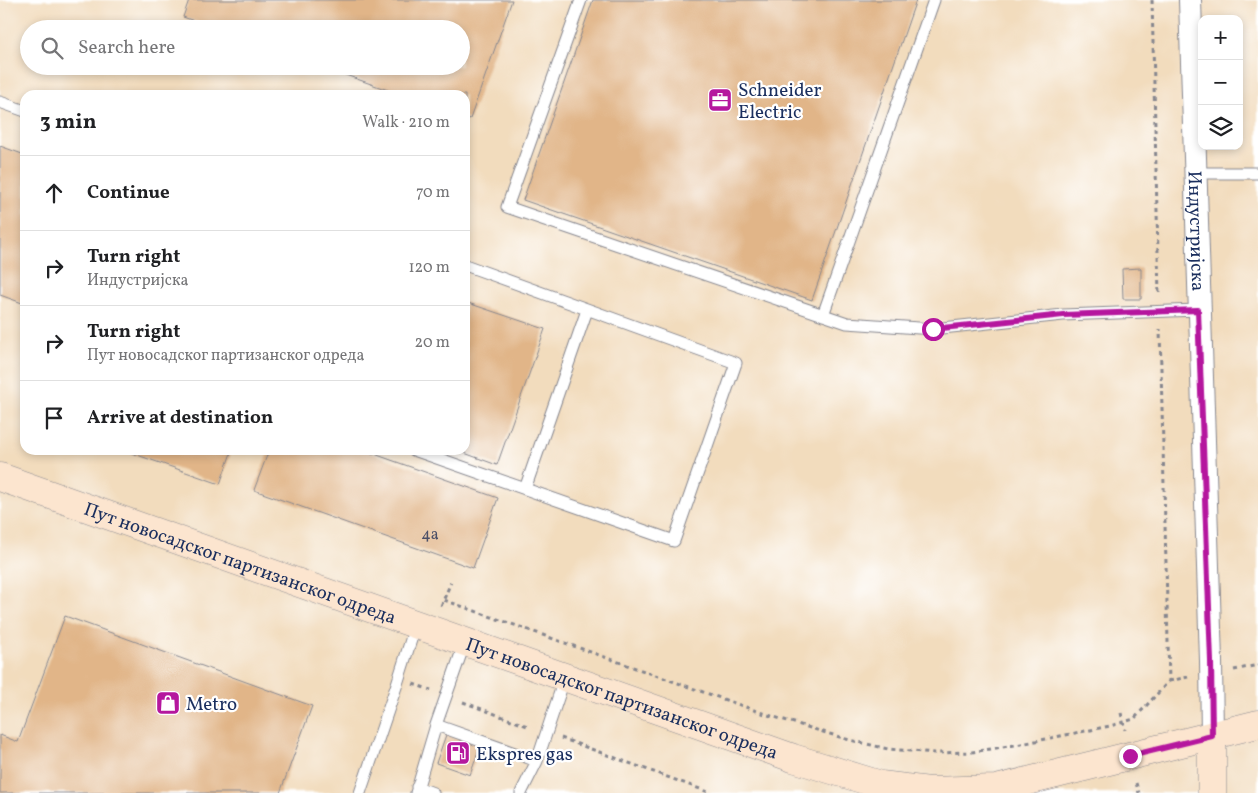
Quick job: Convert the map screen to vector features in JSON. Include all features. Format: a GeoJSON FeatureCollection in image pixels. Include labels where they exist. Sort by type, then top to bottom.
{"type":"FeatureCollection","features":[{"type":"Feature","properties":{"kind":"street","name":"Индустријска"},"geometry":{"type":"LineString","coordinates":[[1190,0],[1196,173],[1198,310],[1210,651],[1212,793]]}},
{"type":"Feature","properties":{"kind":"street","name":"Пут новосадског партизанског одреда"},"geometry":{"type":"LineString","coordinates":[[0,477],[793,758],[881,785],[929,791],[996,789],[1258,724]]}},
{"type":"Feature","properties":{"kind":"lane"},"geometry":{"type":"LineString","coordinates":[[581,0],[506,207],[847,323],[933,329],[1063,315],[1198,310]]}},
{"type":"Feature","properties":{"kind":"lane"},"geometry":{"type":"LineString","coordinates":[[823,315],[934,0]]}},
{"type":"Feature","properties":{"kind":"lane"},"geometry":{"type":"LineString","coordinates":[[0,102],[20,109]]}},
{"type":"Feature","properties":{"kind":"lane"},"geometry":{"type":"LineString","coordinates":[[1196,173],[1258,173]]}},
{"type":"Feature","properties":{"kind":"lane"},"geometry":{"type":"LineString","coordinates":[[428,455],[674,541],[736,363],[470,267]]}},
{"type":"Feature","properties":{"kind":"lane"},"geometry":{"type":"LineString","coordinates":[[525,489],[587,310]]}},
{"type":"Feature","properties":{"kind":"lane"},"geometry":{"type":"LineString","coordinates":[[360,793],[416,624]]}},
{"type":"Feature","properties":{"kind":"lane"},"geometry":{"type":"LineString","coordinates":[[433,793],[417,790],[436,725],[464,642]]}},
{"type":"Feature","properties":{"kind":"lane"},"geometry":{"type":"LineString","coordinates":[[521,793],[537,761],[565,677]]}},
{"type":"Feature","properties":{"kind":"lane"},"geometry":{"type":"LineString","coordinates":[[436,725],[537,761]]}},
{"type":"Feature","properties":{"kind":"path"},"geometry":{"type":"LineString","coordinates":[[444,600],[768,715],[846,739],[888,749],[936,753],[972,752],[1030,742],[1134,719],[1169,680],[1152,0]]}},
{"type":"Feature","properties":{"kind":"path"},"geometry":{"type":"LineString","coordinates":[[1121,713],[1126,738]]}},
{"type":"Feature","properties":{"kind":"path"},"geometry":{"type":"LineString","coordinates":[[1136,783],[1139,793]]}},
{"type":"Feature","properties":{"kind":"building"},"geometry":{"type":"Polygon","coordinates":[[[189,0],[512,0],[470,119],[470,90],[388,90],[346,75],[470,75],[470,20],[192,20],[183,17],[189,0]]]}},
{"type":"Feature","properties":{"kind":"building","name":"Schneider Electric"},"geometry":{"type":"Polygon","coordinates":[[[593,0],[916,0],[812,300],[523,200],[593,0]]]}},
{"type":"Feature","properties":{"kind":"building"},"geometry":{"type":"Polygon","coordinates":[[[0,146],[20,153],[20,302],[0,295],[0,146]]]}},
{"type":"Feature","properties":{"kind":"building"},"geometry":{"type":"Polygon","coordinates":[[[1141,268],[1141,299],[1123,299],[1122,269],[1141,268]]]}},
{"type":"Feature","properties":{"kind":"building"},"geometry":{"type":"Polygon","coordinates":[[[470,304],[545,329],[497,465],[470,455],[470,304]]]}},
{"type":"Feature","properties":{"kind":"building"},"geometry":{"type":"Polygon","coordinates":[[[137,455],[230,455],[220,484],[137,455]]]}},
{"type":"Feature","properties":{"kind":"building"},"geometry":{"type":"Polygon","coordinates":[[[267,455],[377,455],[498,498],[473,568],[254,490],[267,455]]]}},
{"type":"Feature","properties":{"kind":"building","name":"Metro"},"geometry":{"type":"Polygon","coordinates":[[[65,616],[312,706],[280,793],[0,793],[0,735],[18,742],[65,616]]]}},
{"type":"Feature","properties":{"kind":"building"},"geometry":{"type":"Polygon","coordinates":[[[447,732],[481,744],[470,775],[436,763],[447,732]]]}},
{"type":"Feature","properties":{"kind":"place","name":"Schneider Electric"},"geometry":{"type":"Point","coordinates":[720,100]}},
{"type":"Feature","properties":{"kind":"place","name":"Metro"},"geometry":{"type":"Point","coordinates":[168,703]}},
{"type":"Feature","properties":{"kind":"place","name":"Ekspres gas"},"geometry":{"type":"Point","coordinates":[458,753]}},
{"type":"Feature","properties":{"kind":"route"},"geometry":{"type":"LineString","coordinates":[[933,329],[1063,315],[1198,310],[1212,736],[1130,756]]}}]}
